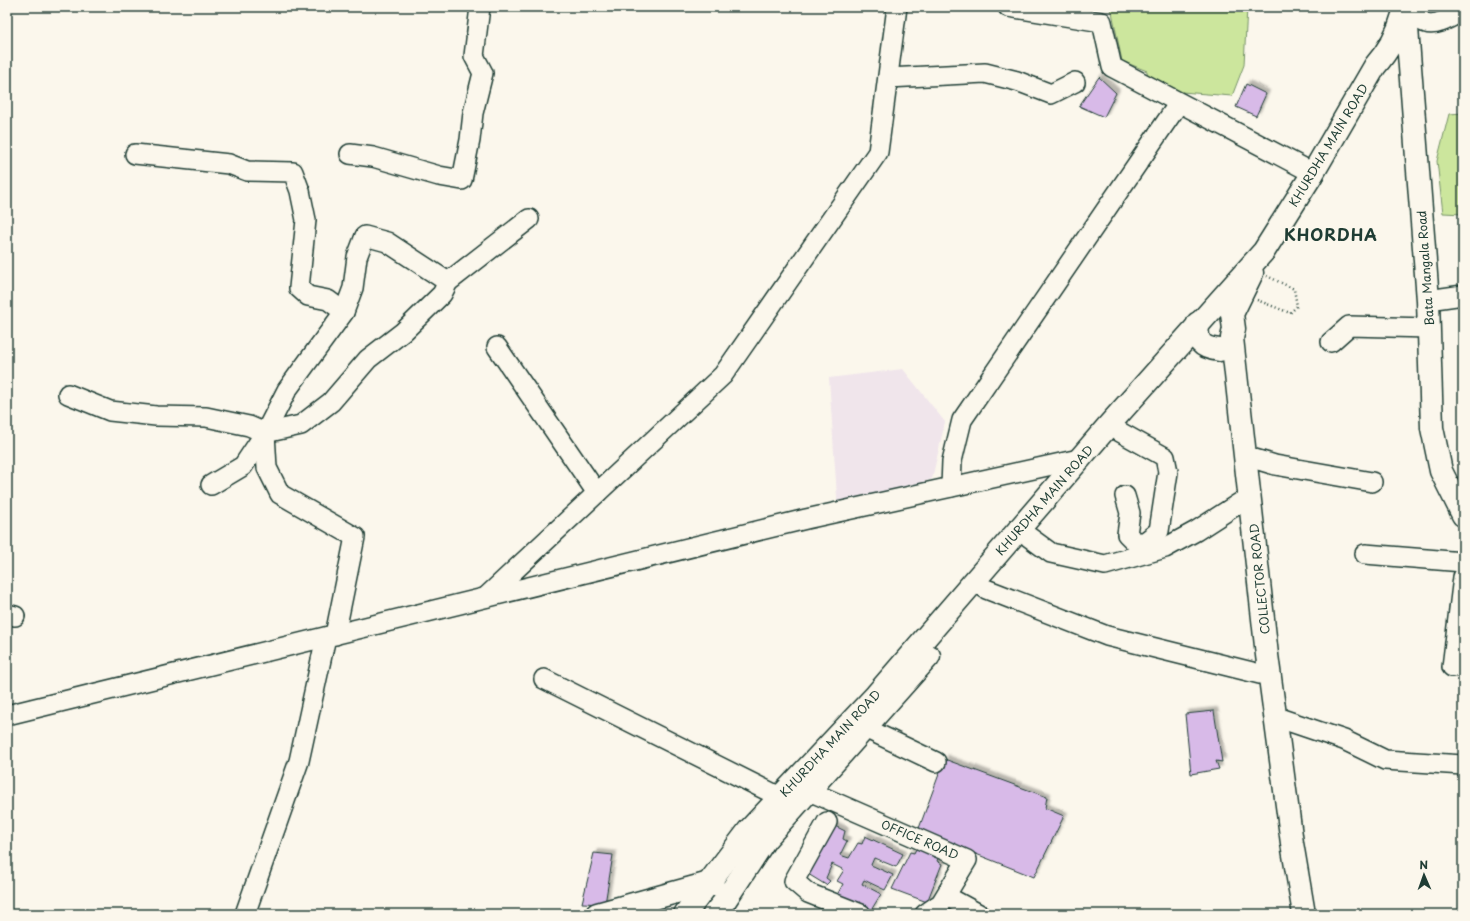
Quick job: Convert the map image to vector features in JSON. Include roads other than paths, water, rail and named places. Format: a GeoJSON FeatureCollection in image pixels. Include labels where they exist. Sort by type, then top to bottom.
{"type":"FeatureCollection","features":[{"type":"Feature","properties":{"kind":"main road","name":"KHURDHA MAIN ROAD"},"geometry":{"type":"LineString","coordinates":[[714,914],[729,895],[765,840],[908,681],[1029,537],[1120,432],[1203,324],[1264,251],[1313,174],[1375,66],[1391,21],[1405,11]]}},
{"type":"Feature","properties":{"kind":"main road","name":"Bata Mangala Road"},"geometry":{"type":"LineString","coordinates":[[1405,11],[1431,300],[1445,425],[1452,466],[1463,490]]}},
{"type":"Feature","properties":{"kind":"main road","name":"COLLECTOR ROAD"},"geometry":{"type":"LineString","coordinates":[[1264,251],[1232,314],[1234,329],[1226,344],[1241,502],[1260,674],[1304,914]]}},
{"type":"Feature","properties":{"kind":"main road","name":"Bata Mangala Road"},"geometry":{"type":"LineString","coordinates":[[1431,300],[1429,328],[1432,428],[1441,471],[1463,515]]}},
{"type":"Feature","properties":{"kind":"main road"},"geometry":{"type":"LineString","coordinates":[[1226,344],[1208,349],[1203,324],[1223,309],[1232,314]]}},
{"type":"Feature","properties":{"kind":"main road","name":"KHURDHA MAIN ROAD"},"geometry":{"type":"LineString","coordinates":[[685,914],[749,830],[876,695],[1079,459],[1203,324]]}},
{"type":"Feature","properties":{"kind":"main road","name":"COLLECTOR ROAD"},"geometry":{"type":"LineString","coordinates":[[1226,344],[1245,456],[1276,718],[1276,763],[1293,914]]}},
{"type":"Feature","properties":{"kind":"main road"},"geometry":{"type":"LineString","coordinates":[[597,914],[709,883],[729,895]]}},
{"type":"Feature","properties":{"kind":"street"},"geometry":{"type":"LineString","coordinates":[[350,154],[373,157],[439,176],[462,180],[470,140],[473,113],[483,74],[474,56],[480,7]]}},
{"type":"Feature","properties":{"kind":"street"},"geometry":{"type":"LineString","coordinates":[[484,599],[728,369],[878,152],[897,7]]}},
{"type":"Feature","properties":{"kind":"street"},"geometry":{"type":"LineString","coordinates":[[1008,7],[1102,22],[1112,66],[1313,174]]}},
{"type":"Feature","properties":{"kind":"street"},"geometry":{"type":"LineString","coordinates":[[1405,11],[1426,24],[1433,24],[1463,12]]}},
{"type":"Feature","properties":{"kind":"street"},"geometry":{"type":"LineString","coordinates":[[888,78],[985,73],[1051,94],[1075,82]]}},
{"type":"Feature","properties":{"kind":"street"},"geometry":{"type":"LineString","coordinates":[[951,487],[952,460],[962,420],[1179,103]]}},
{"type":"Feature","properties":{"kind":"street"},"geometry":{"type":"LineString","coordinates":[[135,154],[229,164],[246,171],[294,172],[300,191],[306,220],[299,288],[308,296],[328,300],[344,312]]}},
{"type":"Feature","properties":{"kind":"street"},"geometry":{"type":"LineString","coordinates":[[68,394],[110,411],[156,416],[206,417],[249,426],[265,433],[302,425],[331,402],[368,359],[403,332],[442,294],[448,282],[530,219]]}},
{"type":"Feature","properties":{"kind":"street"},"geometry":{"type":"LineString","coordinates":[[211,486],[243,466],[265,433],[287,390],[344,312],[353,288],[357,258],[365,236],[387,242],[448,282]]}},
{"type":"Feature","properties":{"kind":"street"},"geometry":{"type":"LineString","coordinates":[[1431,300],[1463,295]]}},
{"type":"Feature","properties":{"kind":"street"},"geometry":{"type":"LineString","coordinates":[[1331,342],[1349,326],[1429,328]]}},
{"type":"Feature","properties":{"kind":"street"},"geometry":{"type":"LineString","coordinates":[[497,347],[597,493]]}},
{"type":"Feature","properties":{"kind":"street"},"geometry":{"type":"LineString","coordinates":[[1120,432],[1165,457],[1168,472],[1159,531],[1145,542],[1134,542],[1127,534],[1130,513],[1125,496]]}},
{"type":"Feature","properties":{"kind":"street"},"geometry":{"type":"LineString","coordinates":[[241,913],[299,761],[355,537],[280,494],[267,468],[265,433]]}},
{"type":"Feature","properties":{"kind":"street"},"geometry":{"type":"LineString","coordinates":[[1245,456],[1274,465],[1372,482]]}},
{"type":"Feature","properties":{"kind":"street"},"geometry":{"type":"LineString","coordinates":[[7,715],[806,519],[1079,459]]}},
{"type":"Feature","properties":{"kind":"street"},"geometry":{"type":"LineString","coordinates":[[1029,537],[1051,553],[1105,565],[1165,548],[1196,531],[1241,502]]}},
{"type":"Feature","properties":{"kind":"street"},"geometry":{"type":"LineString","coordinates":[[1365,554],[1463,562]]}},
{"type":"Feature","properties":{"kind":"street"},"geometry":{"type":"LineString","coordinates":[[1452,667],[1463,577]]}},
{"type":"Feature","properties":{"kind":"street"},"geometry":{"type":"LineString","coordinates":[[986,589],[1108,636],[1260,674]]}},
{"type":"Feature","properties":{"kind":"street"},"geometry":{"type":"LineString","coordinates":[[544,679],[780,798]]}},
{"type":"Feature","properties":{"kind":"street"},"geometry":{"type":"LineString","coordinates":[[1276,718],[1344,740],[1385,760],[1463,765]]}},
{"type":"Feature","properties":{"kind":"street"},"geometry":{"type":"LineString","coordinates":[[865,728],[936,762]]}},
{"type":"Feature","properties":{"kind":"street","name":"OFFICE ROAD"},"geometry":{"type":"LineString","coordinates":[[809,791],[967,860],[941,903],[925,914]]}},
{"type":"Feature","properties":{"kind":"street"},"geometry":{"type":"LineString","coordinates":[[827,822],[794,881],[808,893],[861,914]]}},
{"type":"Feature","properties":{"kind":"street"},"geometry":{"type":"LineString","coordinates":[[946,896],[979,914]]}},
{"type":"Feature","properties":{"kind":"district","name":"KHORDHA"},"geometry":{"type":"Point","coordinates":[1331,234]}}]}
